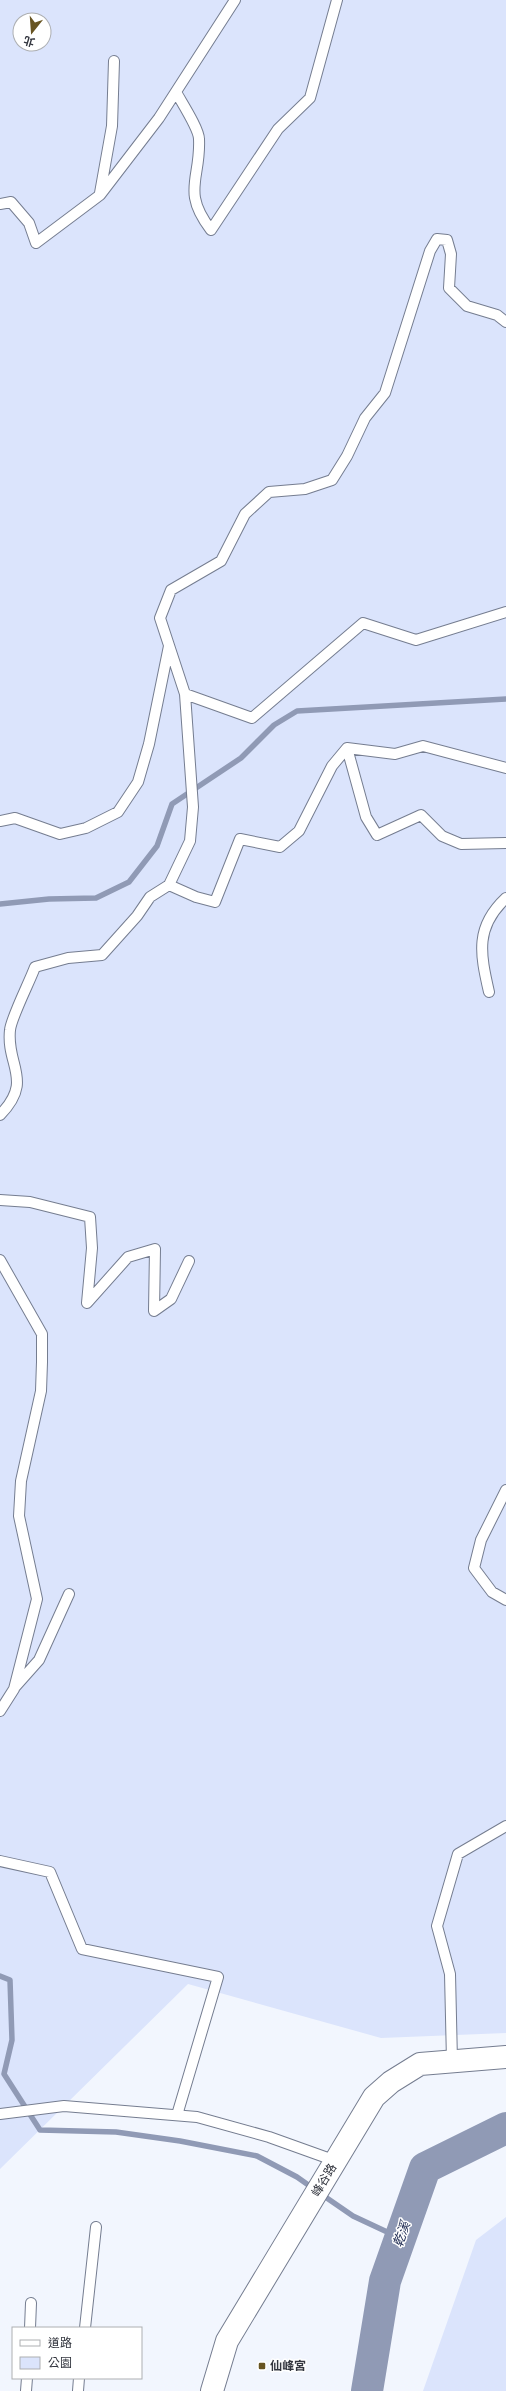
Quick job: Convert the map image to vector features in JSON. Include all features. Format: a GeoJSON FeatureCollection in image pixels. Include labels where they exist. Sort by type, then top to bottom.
{"type":"FeatureCollection","features":[{"type":"Feature","properties":{"kind":"street","name":"峰谷路"},"geometry":{"type":"LineString","coordinates":[[212,2391],[227,2341],[374,2097],[391,2082],[420,2064],[506,2057]]}},
{"type":"Feature","properties":{"kind":"lane"},"geometry":{"type":"LineString","coordinates":[[0,204],[11,202],[29,223],[36,243],[100,195],[159,118],[235,0]]}},
{"type":"Feature","properties":{"kind":"lane"},"geometry":{"type":"LineString","coordinates":[[176,92],[199,138],[193,189],[199,215],[211,230],[278,129],[310,98],[337,0]]}},
{"type":"Feature","properties":{"kind":"lane"},"geometry":{"type":"LineString","coordinates":[[100,195],[112,126],[114,61]]}},
{"type":"Feature","properties":{"kind":"lane"},"geometry":{"type":"LineString","coordinates":[[0,1115],[11,1104],[17,1088],[17,1068],[11,1048],[10,1029],[35,967],[68,958],[102,955],[137,916],[150,897],[169,885],[190,841],[192,803],[184,694],[170,644],[160,618],[171,590],[221,561],[245,514],[269,492],[305,489],[332,480],[347,456],[365,418],[385,393],[430,251],[437,239],[447,240],[451,254],[448,288],[467,306],[497,315],[506,322]]}},
{"type":"Feature","properties":{"kind":"lane"},"geometry":{"type":"LineString","coordinates":[[184,694],[252,718],[364,623],[416,640],[506,612]]}},
{"type":"Feature","properties":{"kind":"lane"},"geometry":{"type":"LineString","coordinates":[[0,821],[15,818],[60,834],[86,828],[118,812],[138,782],[149,744],[170,644]]}},
{"type":"Feature","properties":{"kind":"lane"},"geometry":{"type":"LineString","coordinates":[[347,748],[395,754],[423,746],[506,768]]}},
{"type":"Feature","properties":{"kind":"lane"},"geometry":{"type":"LineString","coordinates":[[169,885],[196,897],[215,902],[240,840],[280,847],[299,831],[332,766],[347,748]]}},
{"type":"Feature","properties":{"kind":"lane"},"geometry":{"type":"LineString","coordinates":[[347,748],[366,817],[377,835],[421,815],[442,836],[460,844],[506,843]]}},
{"type":"Feature","properties":{"kind":"lane"},"geometry":{"type":"LineString","coordinates":[[489,992],[483,968],[482,936],[491,912],[506,898]]}},
{"type":"Feature","properties":{"kind":"lane"},"geometry":{"type":"LineString","coordinates":[[0,1200],[30,1202],[90,1217],[92,1248],[87,1303],[128,1257],[154,1249],[154,1310],[171,1299],[189,1261]]}},
{"type":"Feature","properties":{"kind":"lane"},"geometry":{"type":"LineString","coordinates":[[0,1260],[42,1334],[41,1391],[21,1481],[18,1516],[38,1599],[14,1689]]}},
{"type":"Feature","properties":{"kind":"lane"},"geometry":{"type":"LineString","coordinates":[[506,1490],[481,1540],[474,1568],[492,1592],[506,1600]]}},
{"type":"Feature","properties":{"kind":"lane"},"geometry":{"type":"LineString","coordinates":[[0,1711],[14,1689],[40,1660],[69,1594]]}},
{"type":"Feature","properties":{"kind":"lane"},"geometry":{"type":"LineString","coordinates":[[452,2061],[450,1974],[437,1926],[458,1854],[506,1826]]}},
{"type":"Feature","properties":{"kind":"lane"},"geometry":{"type":"LineString","coordinates":[[0,1860],[50,1872],[82,1949],[218,1977],[177,2115]]}},
{"type":"Feature","properties":{"kind":"lane"},"geometry":{"type":"LineString","coordinates":[[0,2114],[64,2106],[197,2117],[269,2137],[336,2161]]}},
{"type":"Feature","properties":{"kind":"lane"},"geometry":{"type":"LineString","coordinates":[[85,2327],[96,2227]]}},
{"type":"Feature","properties":{"kind":"lane"},"geometry":{"type":"LineString","coordinates":[[30,2327],[31,2303]]}},
{"type":"Feature","properties":{"kind":"lane"},"geometry":{"type":"LineString","coordinates":[[26,2391],[27,2379]]}},
{"type":"Feature","properties":{"kind":"lane"},"geometry":{"type":"LineString","coordinates":[[78,2391],[79,2379]]}},
{"type":"Feature","properties":{"kind":"green space"},"geometry":{"type":"Polygon","coordinates":[[[0,0],[506,0],[506,2033],[381,2038],[188,1984],[0,2169],[0,0]]]}},
{"type":"Feature","properties":{"kind":"green space"},"geometry":{"type":"Polygon","coordinates":[[[506,2217],[506,2391],[423,2391],[476,2240],[506,2217]]]}},
{"type":"Feature","properties":{"kind":"waterway"},"geometry":{"type":"LineString","coordinates":[[0,904],[49,899],[96,898],[129,882],[157,846],[172,804],[241,758],[274,725],[297,711],[506,699]]}},
{"type":"Feature","properties":{"kind":"waterway"},"geometry":{"type":"LineString","coordinates":[[0,1976],[10,1980],[12,2040],[4,2074],[40,2130],[116,2132],[180,2141],[257,2156],[297,2177],[314,2189]]}},
{"type":"Feature","properties":{"kind":"waterway","name":"乾溪"},"geometry":{"type":"LineString","coordinates":[[367,2391],[385,2281],[425,2168],[506,2128]]}},
{"type":"Feature","properties":{"kind":"waterway"},"geometry":{"type":"LineString","coordinates":[[321,2194],[353,2216],[400,2238]]}},
{"type":"Feature","properties":{"kind":"place","name":"仙峰宮"},"geometry":{"type":"Point","coordinates":[262,2366]}}]}
